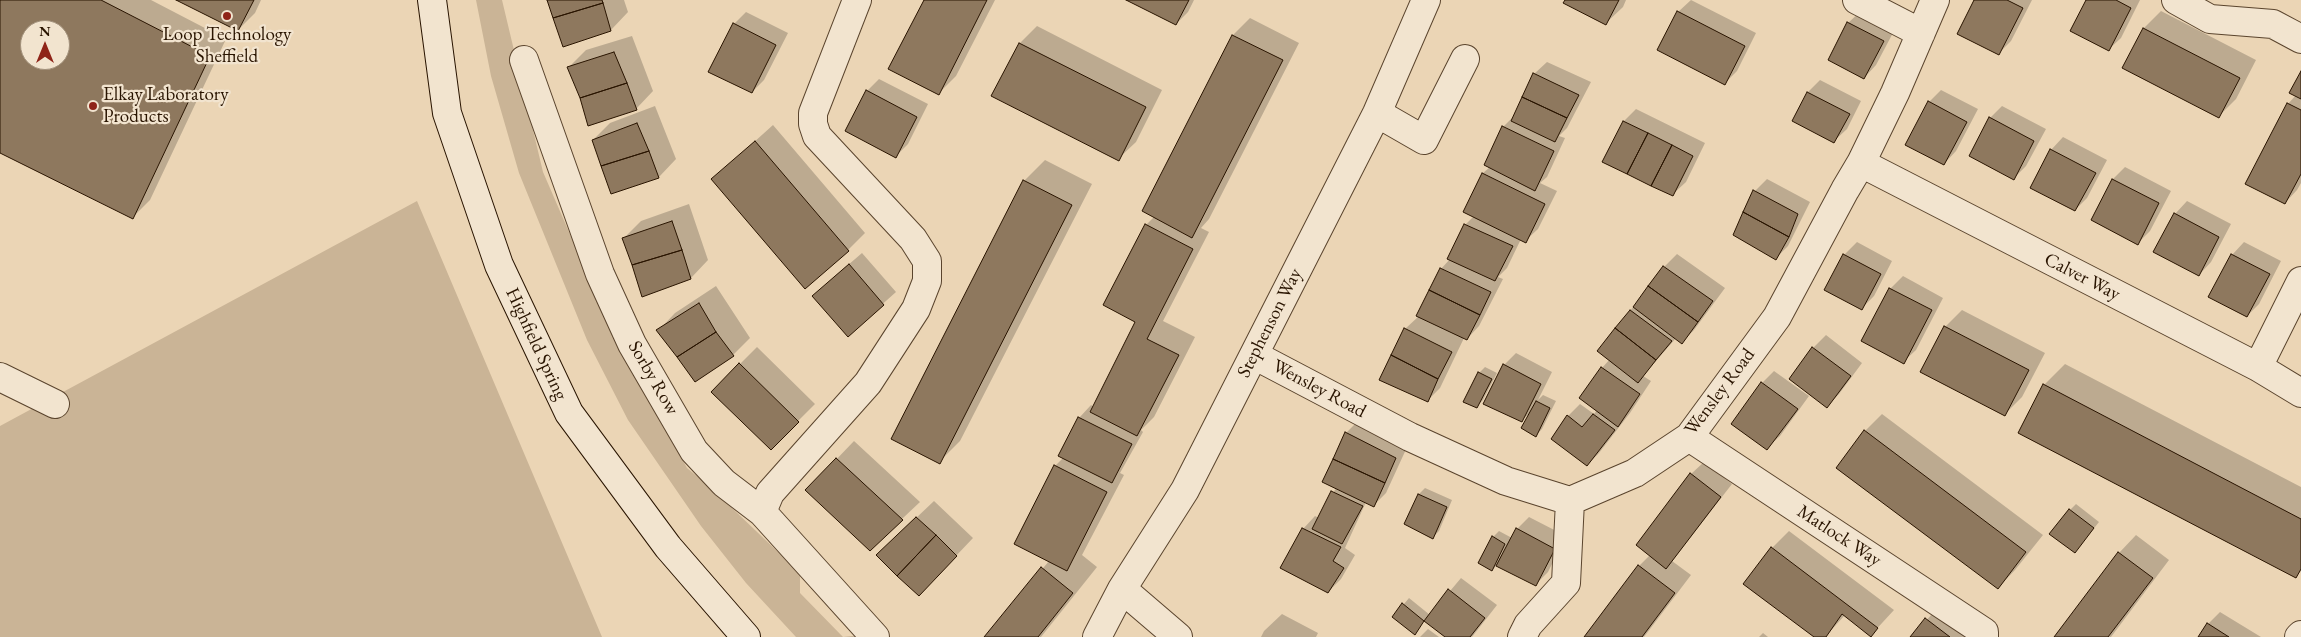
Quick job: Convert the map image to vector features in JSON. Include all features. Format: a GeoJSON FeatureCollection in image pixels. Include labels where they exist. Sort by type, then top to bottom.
{"type":"FeatureCollection","features":[{"type":"Feature","properties":{"kind":"street","name":"Highfield Spring"},"geometry":{"type":"LineString","coordinates":[[432,0],[446,113],[499,265],[569,413],[668,547],[746,637]]}},
{"type":"Feature","properties":{"kind":"street"},"geometry":{"type":"LineString","coordinates":[[762,512],[770,493],[868,383],[916,309],[926,281],[926,261],[913,239],[817,136],[813,124],[813,113],[857,0]]}},
{"type":"Feature","properties":{"kind":"street","name":"Stephenson Way"},"geometry":{"type":"LineString","coordinates":[[1097,637],[1122,589],[1185,490],[1377,114],[1426,0]]}},
{"type":"Feature","properties":{"kind":"street"},"geometry":{"type":"LineString","coordinates":[[1857,0],[1921,33]]}},
{"type":"Feature","properties":{"kind":"street","name":"Wensley Road"},"geometry":{"type":"LineString","coordinates":[[1254,355],[1410,436],[1506,480],[1570,501],[1635,474],[1689,437],[1777,317],[1844,190],[1861,163],[1895,93],[1935,0]]}},
{"type":"Feature","properties":{"kind":"street"},"geometry":{"type":"LineString","coordinates":[[2176,0],[2210,19],[2273,24],[2301,39]]}},
{"type":"Feature","properties":{"kind":"street"},"geometry":{"type":"LineString","coordinates":[[1377,114],[1424,140],[1465,59]]}},
{"type":"Feature","properties":{"kind":"street","name":"Sorby Row"},"geometry":{"type":"LineString","coordinates":[[524,60],[600,274],[632,344],[694,451],[724,483],[762,512],[875,637]]}},
{"type":"Feature","properties":{"kind":"street","name":"Calver Way"},"geometry":{"type":"LineString","coordinates":[[1861,163],[2258,367],[2301,394]]}},
{"type":"Feature","properties":{"kind":"street"},"geometry":{"type":"LineString","coordinates":[[2258,367],[2301,281]]}},
{"type":"Feature","properties":{"kind":"street"},"geometry":{"type":"LineString","coordinates":[[0,377],[55,404]]}},
{"type":"Feature","properties":{"kind":"street","name":"Matlock Way"},"geometry":{"type":"LineString","coordinates":[[1689,437],[1984,632],[1984,637]]}},
{"type":"Feature","properties":{"kind":"street"},"geometry":{"type":"LineString","coordinates":[[1522,637],[1528,625],[1566,583],[1570,501]]}},
{"type":"Feature","properties":{"kind":"street"},"geometry":{"type":"LineString","coordinates":[[1122,589],[1178,637]]}},
{"type":"Feature","properties":{"kind":"shaded area"},"geometry":{"type":"Polygon","coordinates":[[[476,0],[502,0],[543,172],[608,322],[687,468],[710,487],[800,573],[800,593],[843,637],[796,637],[746,583],[701,526],[628,420],[587,340],[519,173],[491,76],[476,0]]]}},
{"type":"Feature","properties":{"kind":"shaded area"},"geometry":{"type":"Polygon","coordinates":[[[417,201],[602,637],[0,637],[0,426],[417,201]]]}},
{"type":"Feature","properties":{"kind":"shaded area"},"geometry":{"type":"Polygon","coordinates":[[[861,635],[863,637],[843,637],[861,635]]]}},
{"type":"Feature","properties":{"kind":"building","name":"Elkay Laboratory Products"},"geometry":{"type":"Polygon","coordinates":[[[0,0],[101,0],[210,56],[133,219],[0,153],[0,0]]]}},
{"type":"Feature","properties":{"kind":"building","name":"Loop Technology Sheffield"},"geometry":{"type":"Polygon","coordinates":[[[176,0],[254,0],[238,31],[176,0]]]}},
{"type":"Feature","properties":{"kind":"building"},"geometry":{"type":"Polygon","coordinates":[[[547,0],[602,0],[603,3],[553,18],[547,0]]]}},
{"type":"Feature","properties":{"kind":"building"},"geometry":{"type":"Polygon","coordinates":[[[924,0],[987,0],[939,95],[888,69],[924,0]]]}},
{"type":"Feature","properties":{"kind":"building"},"geometry":{"type":"Polygon","coordinates":[[[1126,0],[1189,0],[1176,25],[1126,0]]]}},
{"type":"Feature","properties":{"kind":"building"},"geometry":{"type":"Polygon","coordinates":[[[1565,0],[1619,0],[1606,25],[1563,3],[1565,0]]]}},
{"type":"Feature","properties":{"kind":"building"},"geometry":{"type":"Polygon","coordinates":[[[1974,0],[2007,0],[2023,8],[1999,55],[1957,34],[1974,0]]]}},
{"type":"Feature","properties":{"kind":"building"},"geometry":{"type":"Polygon","coordinates":[[[2086,0],[2116,0],[2131,8],[2109,51],[2070,31],[2086,0]]]}},
{"type":"Feature","properties":{"kind":"building"},"geometry":{"type":"Polygon","coordinates":[[[603,3],[611,31],[563,47],[553,18],[603,3]]]}},
{"type":"Feature","properties":{"kind":"building"},"geometry":{"type":"Polygon","coordinates":[[[1677,11],[1745,46],[1725,85],[1657,50],[1677,11]]]}},
{"type":"Feature","properties":{"kind":"building"},"geometry":{"type":"Polygon","coordinates":[[[1847,22],[1884,41],[1864,79],[1828,60],[1847,22]]]}},
{"type":"Feature","properties":{"kind":"building"},"geometry":{"type":"Polygon","coordinates":[[[733,23],[776,45],[752,93],[708,72],[733,23]]]}},
{"type":"Feature","properties":{"kind":"building"},"geometry":{"type":"Polygon","coordinates":[[[2143,28],[2240,78],[2219,118],[2122,68],[2143,28]]]}},
{"type":"Feature","properties":{"kind":"building"},"geometry":{"type":"Polygon","coordinates":[[[1232,35],[1283,60],[1192,238],[1142,211],[1232,35]]]}},
{"type":"Feature","properties":{"kind":"building"},"geometry":{"type":"Polygon","coordinates":[[[1019,43],[1146,107],[1119,161],[991,96],[1019,43]]]}},
{"type":"Feature","properties":{"kind":"building"},"geometry":{"type":"Polygon","coordinates":[[[614,52],[627,83],[580,98],[567,67],[614,52]]]}},
{"type":"Feature","properties":{"kind":"building"},"geometry":{"type":"Polygon","coordinates":[[[2301,71],[2301,99],[2289,93],[2301,71]]]}},
{"type":"Feature","properties":{"kind":"building"},"geometry":{"type":"Polygon","coordinates":[[[1533,73],[1579,95],[1567,118],[1522,97],[1533,73]]]}},
{"type":"Feature","properties":{"kind":"building"},"geometry":{"type":"Polygon","coordinates":[[[627,83],[637,110],[588,126],[580,98],[627,83]]]}},
{"type":"Feature","properties":{"kind":"building"},"geometry":{"type":"Polygon","coordinates":[[[866,90],[917,117],[896,158],[845,131],[866,90]]]}},
{"type":"Feature","properties":{"kind":"building"},"geometry":{"type":"Polygon","coordinates":[[[1807,92],[1850,114],[1834,143],[1792,121],[1807,92]]]}},
{"type":"Feature","properties":{"kind":"building"},"geometry":{"type":"Polygon","coordinates":[[[1522,97],[1567,118],[1555,142],[1511,121],[1522,97]]]}},
{"type":"Feature","properties":{"kind":"building"},"geometry":{"type":"Polygon","coordinates":[[[1928,101],[1967,122],[1944,165],[1905,145],[1928,101]]]}},
{"type":"Feature","properties":{"kind":"building"},"geometry":{"type":"Polygon","coordinates":[[[2287,103],[2301,110],[2301,174],[2285,204],[2245,184],[2287,103]]]}},
{"type":"Feature","properties":{"kind":"building"},"geometry":{"type":"Polygon","coordinates":[[[1989,117],[2034,141],[2014,180],[1969,156],[1989,117]]]}},
{"type":"Feature","properties":{"kind":"building"},"geometry":{"type":"Polygon","coordinates":[[[1623,121],[1648,133],[1627,174],[1602,162],[1623,121]]]}},
{"type":"Feature","properties":{"kind":"building"},"geometry":{"type":"Polygon","coordinates":[[[637,123],[649,151],[601,166],[592,140],[637,123]]]}},
{"type":"Feature","properties":{"kind":"building"},"geometry":{"type":"Polygon","coordinates":[[[1502,126],[1554,151],[1535,191],[1484,165],[1502,126]]]}},
{"type":"Feature","properties":{"kind":"building"},"geometry":{"type":"Polygon","coordinates":[[[1648,133],[1672,145],[1651,186],[1627,174],[1648,133]]]}},
{"type":"Feature","properties":{"kind":"building"},"geometry":{"type":"Polygon","coordinates":[[[755,141],[849,251],[805,289],[711,179],[755,141]]]}},
{"type":"Feature","properties":{"kind":"building"},"geometry":{"type":"Polygon","coordinates":[[[1672,145],[1693,156],[1673,196],[1651,186],[1672,145]]]}},
{"type":"Feature","properties":{"kind":"building"},"geometry":{"type":"Polygon","coordinates":[[[2050,149],[2096,173],[2075,211],[2030,188],[2050,149]]]}},
{"type":"Feature","properties":{"kind":"building"},"geometry":{"type":"Polygon","coordinates":[[[649,151],[659,178],[611,194],[601,166],[649,151]]]}},
{"type":"Feature","properties":{"kind":"building"},"geometry":{"type":"Polygon","coordinates":[[[1482,173],[1545,204],[1526,243],[1463,212],[1482,173]]]}},
{"type":"Feature","properties":{"kind":"building"},"geometry":{"type":"Polygon","coordinates":[[[2112,179],[2159,203],[2138,245],[2091,220],[2112,179]]]}},
{"type":"Feature","properties":{"kind":"building"},"geometry":{"type":"Polygon","coordinates":[[[1023,180],[1072,205],[940,464],[891,439],[1023,180]]]}},
{"type":"Feature","properties":{"kind":"building"},"geometry":{"type":"Polygon","coordinates":[[[1753,190],[1798,214],[1789,237],[1743,212],[1753,190]]]}},
{"type":"Feature","properties":{"kind":"building"},"geometry":{"type":"Polygon","coordinates":[[[1743,212],[1789,237],[1776,260],[1733,235],[1743,212]]]}},
{"type":"Feature","properties":{"kind":"building"},"geometry":{"type":"Polygon","coordinates":[[[2174,213],[2219,237],[2199,276],[2153,252],[2174,213]]]}},
{"type":"Feature","properties":{"kind":"building"},"geometry":{"type":"Polygon","coordinates":[[[672,221],[682,250],[632,265],[622,238],[672,221]]]}},
{"type":"Feature","properties":{"kind":"building"},"geometry":{"type":"Polygon","coordinates":[[[1145,224],[1193,249],[1147,339],[1179,355],[1137,436],[1090,412],[1135,322],[1103,305],[1145,224]]]}},
{"type":"Feature","properties":{"kind":"building"},"geometry":{"type":"Polygon","coordinates":[[[1464,224],[1513,246],[1495,281],[1447,259],[1464,224]]]}},
{"type":"Feature","properties":{"kind":"building"},"geometry":{"type":"Polygon","coordinates":[[[682,250],[691,279],[642,297],[632,265],[682,250]]]}},
{"type":"Feature","properties":{"kind":"building"},"geometry":{"type":"Polygon","coordinates":[[[1843,254],[1881,274],[1862,310],[1824,290],[1843,254]]]}},
{"type":"Feature","properties":{"kind":"building"},"geometry":{"type":"Polygon","coordinates":[[[2231,254],[2270,274],[2247,317],[2208,297],[2231,254]]]}},
{"type":"Feature","properties":{"kind":"building"},"geometry":{"type":"Polygon","coordinates":[[[849,264],[884,305],[848,337],[812,296],[849,264]]]}},
{"type":"Feature","properties":{"kind":"building"},"geometry":{"type":"Polygon","coordinates":[[[1663,266],[1713,301],[1698,322],[1648,286],[1663,266]]]}},
{"type":"Feature","properties":{"kind":"building"},"geometry":{"type":"Polygon","coordinates":[[[1440,268],[1491,292],[1480,315],[1429,290],[1440,268]]]}},
{"type":"Feature","properties":{"kind":"building"},"geometry":{"type":"Polygon","coordinates":[[[1648,286],[1698,322],[1682,344],[1633,307],[1648,286]]]}},
{"type":"Feature","properties":{"kind":"building"},"geometry":{"type":"Polygon","coordinates":[[[1889,288],[1932,310],[1904,364],[1861,341],[1889,288]]]}},
{"type":"Feature","properties":{"kind":"building"},"geometry":{"type":"Polygon","coordinates":[[[1429,290],[1480,315],[1467,340],[1416,316],[1429,290]]]}},
{"type":"Feature","properties":{"kind":"building"},"geometry":{"type":"Polygon","coordinates":[[[699,303],[716,332],[677,357],[656,330],[699,303]]]}},
{"type":"Feature","properties":{"kind":"building"},"geometry":{"type":"Polygon","coordinates":[[[1630,310],[1672,341],[1656,360],[1615,328],[1630,310]]]}},
{"type":"Feature","properties":{"kind":"building"},"geometry":{"type":"Polygon","coordinates":[[[1944,326],[2029,370],[2005,416],[1920,372],[1944,326]]]}},
{"type":"Feature","properties":{"kind":"building"},"geometry":{"type":"Polygon","coordinates":[[[1404,328],[1452,352],[1438,379],[1391,355],[1404,328]]]}},
{"type":"Feature","properties":{"kind":"building"},"geometry":{"type":"Polygon","coordinates":[[[1615,328],[1656,360],[1638,383],[1597,351],[1615,328]]]}},
{"type":"Feature","properties":{"kind":"building"},"geometry":{"type":"Polygon","coordinates":[[[716,332],[734,356],[695,382],[677,357],[716,332]]]}},
{"type":"Feature","properties":{"kind":"building"},"geometry":{"type":"Polygon","coordinates":[[[1812,347],[1851,376],[1827,408],[1789,379],[1812,347]]]}},
{"type":"Feature","properties":{"kind":"building"},"geometry":{"type":"Polygon","coordinates":[[[1391,355],[1438,379],[1428,402],[1379,380],[1391,355]]]}},
{"type":"Feature","properties":{"kind":"building"},"geometry":{"type":"Polygon","coordinates":[[[739,363],[799,422],[771,450],[711,392],[739,363]]]}},
{"type":"Feature","properties":{"kind":"building"},"geometry":{"type":"Polygon","coordinates":[[[1503,364],[1541,384],[1522,422],[1483,404],[1503,364]]]}},
{"type":"Feature","properties":{"kind":"building"},"geometry":{"type":"Polygon","coordinates":[[[1601,367],[1640,394],[1618,427],[1579,398],[1601,367]]]}},
{"type":"Feature","properties":{"kind":"building"},"geometry":{"type":"Polygon","coordinates":[[[1478,372],[1492,379],[1477,408],[1463,402],[1478,372]]]}},
{"type":"Feature","properties":{"kind":"building"},"geometry":{"type":"Polygon","coordinates":[[[1761,382],[1798,409],[1767,450],[1731,424],[1761,382]]]}},
{"type":"Feature","properties":{"kind":"building"},"geometry":{"type":"Polygon","coordinates":[[[2043,384],[2301,519],[2301,569],[2296,578],[2018,433],[2043,384]]]}},
{"type":"Feature","properties":{"kind":"building"},"geometry":{"type":"Polygon","coordinates":[[[1536,401],[1550,408],[1536,437],[1521,428],[1536,401]]]}},
{"type":"Feature","properties":{"kind":"building"},"geometry":{"type":"Polygon","coordinates":[[[1593,414],[1615,430],[1587,466],[1551,439],[1567,415],[1582,427],[1593,414]]]}},
{"type":"Feature","properties":{"kind":"building"},"geometry":{"type":"Polygon","coordinates":[[[1078,417],[1132,444],[1112,483],[1058,456],[1078,417]]]}},
{"type":"Feature","properties":{"kind":"building"},"geometry":{"type":"Polygon","coordinates":[[[1864,430],[2026,552],[1998,589],[1836,468],[1864,430]]]}},
{"type":"Feature","properties":{"kind":"building"},"geometry":{"type":"Polygon","coordinates":[[[1345,432],[1396,458],[1385,483],[1333,459],[1345,432]]]}},
{"type":"Feature","properties":{"kind":"building"},"geometry":{"type":"Polygon","coordinates":[[[836,458],[903,520],[870,551],[805,490],[836,458]]]}},
{"type":"Feature","properties":{"kind":"building"},"geometry":{"type":"Polygon","coordinates":[[[1333,459],[1385,483],[1374,507],[1322,482],[1333,459]]]}},
{"type":"Feature","properties":{"kind":"building"},"geometry":{"type":"Polygon","coordinates":[[[1054,465],[1107,492],[1067,571],[1014,544],[1054,465]]]}},
{"type":"Feature","properties":{"kind":"building"},"geometry":{"type":"Polygon","coordinates":[[[1690,473],[1721,497],[1666,569],[1636,545],[1690,473]]]}},
{"type":"Feature","properties":{"kind":"building"},"geometry":{"type":"Polygon","coordinates":[[[1331,491],[1363,506],[1342,544],[1312,529],[1331,491]]]}},
{"type":"Feature","properties":{"kind":"building"},"geometry":{"type":"Polygon","coordinates":[[[1418,494],[1447,507],[1433,539],[1404,524],[1418,494]]]}},
{"type":"Feature","properties":{"kind":"building"},"geometry":{"type":"Polygon","coordinates":[[[2069,509],[2094,528],[2075,553],[2049,534],[2069,509]]]}},
{"type":"Feature","properties":{"kind":"building"},"geometry":{"type":"Polygon","coordinates":[[[916,517],[936,535],[897,576],[876,555],[916,517]]]}},
{"type":"Feature","properties":{"kind":"building"},"geometry":{"type":"Polygon","coordinates":[[[1302,528],[1341,547],[1333,561],[1344,568],[1328,593],[1280,568],[1302,528]]]}},
{"type":"Feature","properties":{"kind":"building"},"geometry":{"type":"Polygon","coordinates":[[[1516,528],[1555,549],[1536,586],[1496,566],[1516,528]]]}},
{"type":"Feature","properties":{"kind":"building"},"geometry":{"type":"Polygon","coordinates":[[[936,535],[957,556],[919,596],[897,576],[936,535]]]}},
{"type":"Feature","properties":{"kind":"building"},"geometry":{"type":"Polygon","coordinates":[[[1492,536],[1505,544],[1492,571],[1478,563],[1492,536]]]}},
{"type":"Feature","properties":{"kind":"building"},"geometry":{"type":"Polygon","coordinates":[[[1771,547],[1878,628],[1871,637],[1842,614],[1826,637],[1814,637],[1743,584],[1771,547]]]}},
{"type":"Feature","properties":{"kind":"building"},"geometry":{"type":"Polygon","coordinates":[[[2118,552],[2153,578],[2108,637],[2054,637],[2118,552]]]}},
{"type":"Feature","properties":{"kind":"building"},"geometry":{"type":"Polygon","coordinates":[[[1638,565],[1675,593],[1642,637],[1584,637],[1638,565]]]}},
{"type":"Feature","properties":{"kind":"building"},"geometry":{"type":"Polygon","coordinates":[[[1041,567],[1073,593],[1038,637],[984,637],[1041,567]]]}},
{"type":"Feature","properties":{"kind":"building"},"geometry":{"type":"Polygon","coordinates":[[[1448,589],[1485,618],[1470,637],[1445,637],[1424,621],[1448,589]]]}},
{"type":"Feature","properties":{"kind":"building"},"geometry":{"type":"Polygon","coordinates":[[[1402,603],[1424,621],[1415,635],[1392,617],[1402,603]]]}},
{"type":"Feature","properties":{"kind":"building"},"geometry":{"type":"Polygon","coordinates":[[[1925,618],[1950,637],[1910,637],[1925,618]]]}},
{"type":"Feature","properties":{"kind":"building"},"geometry":{"type":"Polygon","coordinates":[[[2207,623],[2229,637],[2198,637],[2207,623]]]}},
{"type":"Feature","properties":{"kind":"place","name":"Loop Technology Sheffield"},"geometry":{"type":"Point","coordinates":[227,16]}},
{"type":"Feature","properties":{"kind":"place","name":"Elkay Laboratory Products"},"geometry":{"type":"Point","coordinates":[93,106]}}]}
